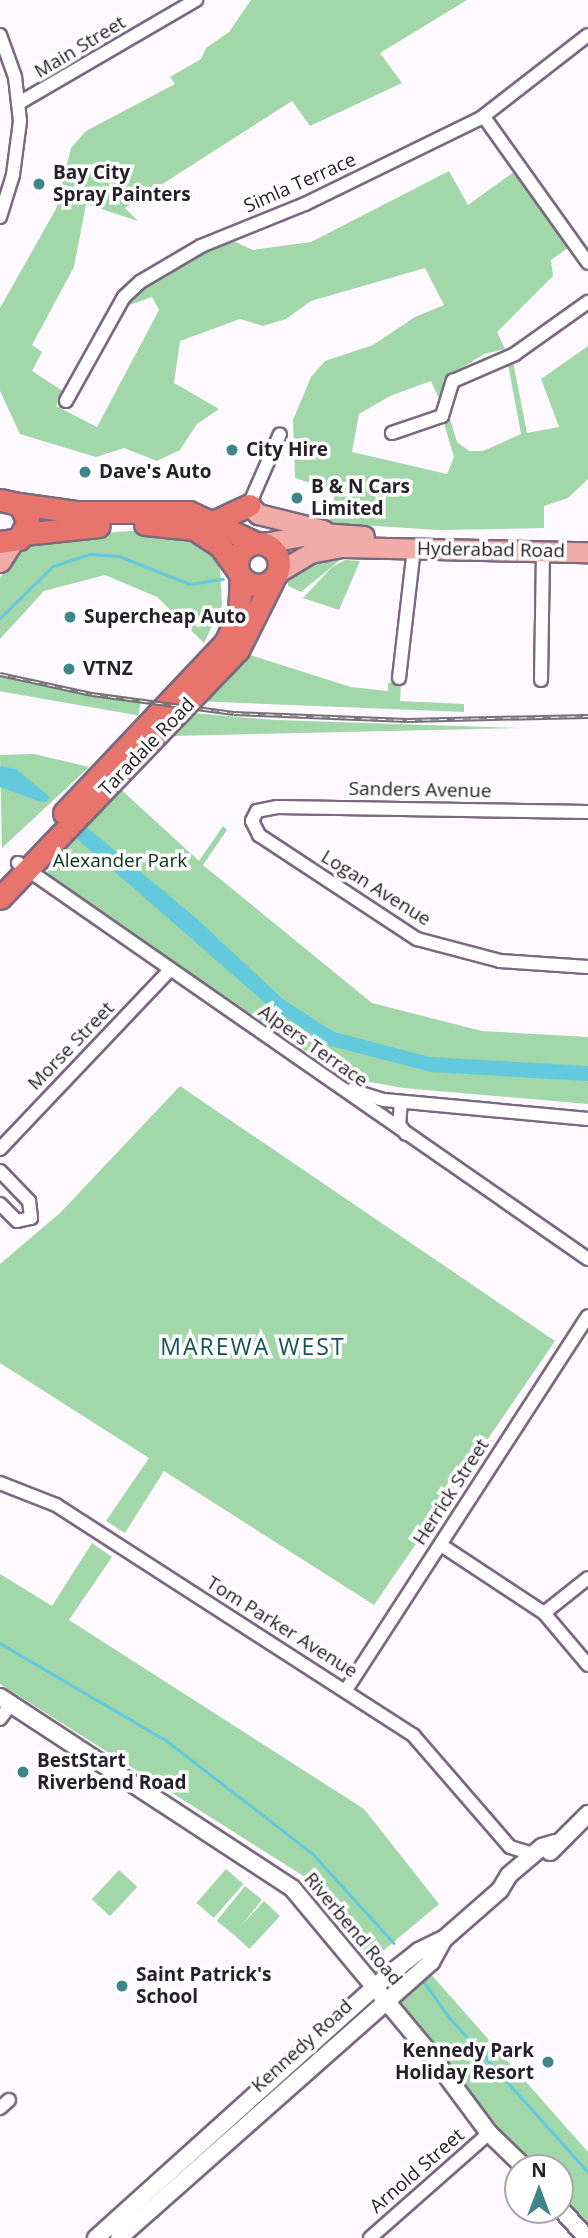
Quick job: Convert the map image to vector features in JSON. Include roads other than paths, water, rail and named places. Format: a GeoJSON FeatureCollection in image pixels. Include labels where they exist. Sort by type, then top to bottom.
{"type":"FeatureCollection","features":[{"type":"Feature","properties":{"kind":"highway"},"geometry":{"type":"LineString","coordinates":[[7,499],[87,512],[174,509],[215,521],[279,557],[275,577],[256,585],[239,573],[220,546],[181,525],[79,525],[12,539]]}},
{"type":"Feature","properties":{"kind":"highway"},"geometry":{"type":"LineString","coordinates":[[7,499],[28,521],[12,539]]}},
{"type":"Feature","properties":{"kind":"highway"},"geometry":{"type":"LineString","coordinates":[[215,521],[249,505]]}},
{"type":"Feature","properties":{"kind":"highway"},"geometry":{"type":"LineString","coordinates":[[239,573],[242,549],[258,543]]}},
{"type":"Feature","properties":{"kind":"highway","name":"Taradale Road"},"geometry":{"type":"LineString","coordinates":[[0,898],[22,867],[225,643],[239,613],[239,573]]}},
{"type":"Feature","properties":{"kind":"highway","name":"Taradale Road"},"geometry":{"type":"LineString","coordinates":[[0,881],[22,867],[238,650],[275,577]]}},
{"type":"Feature","properties":{"kind":"main road"},"geometry":{"type":"LineString","coordinates":[[249,505],[258,514],[331,533]]}},
{"type":"Feature","properties":{"kind":"main road","name":"Hyderabad Road"},"geometry":{"type":"LineString","coordinates":[[258,543],[331,533],[373,537],[404,547]]}},
{"type":"Feature","properties":{"kind":"main road"},"geometry":{"type":"LineString","coordinates":[[0,562],[12,539]]}},
{"type":"Feature","properties":{"kind":"main road","name":"Hyderabad Road"},"geometry":{"type":"LineString","coordinates":[[275,577],[319,550],[404,547],[588,552]]}},
{"type":"Feature","properties":{"kind":"main road","name":"Riverbend Road"},"geometry":{"type":"LineString","coordinates":[[5,1701],[281,1879],[375,1987],[489,2133],[511,2154]]}},
{"type":"Feature","properties":{"kind":"main road","name":"Kennedy Road"},"geometry":{"type":"LineString","coordinates":[[500,1890],[511,1887],[588,1814]]}},
{"type":"Feature","properties":{"kind":"main road","name":"Kennedy Road"},"geometry":{"type":"LineString","coordinates":[[119,2238],[179,2174],[375,1987],[419,1951],[444,1939],[500,1890],[509,1875],[533,1854],[555,1843]]}},
{"type":"Feature","properties":{"kind":"main road","name":"Kennedy Road"},"geometry":{"type":"LineString","coordinates":[[96,2238],[179,2174],[386,2001],[431,1962],[444,1939]]}},
{"type":"Feature","properties":{"kind":"main road"},"geometry":{"type":"LineString","coordinates":[[574,2224],[586,2238]]}},
{"type":"Feature","properties":{"kind":"street","name":"Main Street"},"geometry":{"type":"LineString","coordinates":[[19,103],[196,0]]}},
{"type":"Feature","properties":{"kind":"street"},"geometry":{"type":"LineString","coordinates":[[0,35],[11,61],[19,103],[20,136],[0,217]]}},
{"type":"Feature","properties":{"kind":"street","name":"Simla Terrace"},"geometry":{"type":"LineString","coordinates":[[66,401],[124,297],[140,282],[201,246],[305,204],[484,117],[588,35]]}},
{"type":"Feature","properties":{"kind":"street"},"geometry":{"type":"LineString","coordinates":[[484,117],[588,263]]}},
{"type":"Feature","properties":{"kind":"street"},"geometry":{"type":"LineString","coordinates":[[392,433],[442,416],[453,381],[515,354],[588,302]]}},
{"type":"Feature","properties":{"kind":"street"},"geometry":{"type":"LineString","coordinates":[[249,505],[280,434]]}},
{"type":"Feature","properties":{"kind":"street"},"geometry":{"type":"LineString","coordinates":[[399,678],[404,547]]}},
{"type":"Feature","properties":{"kind":"street"},"geometry":{"type":"LineString","coordinates":[[541,680],[542,552]]}},
{"type":"Feature","properties":{"kind":"street","name":"Sanders Avenue"},"geometry":{"type":"LineString","coordinates":[[254,814],[277,807],[588,812]]}},
{"type":"Feature","properties":{"kind":"street","name":"Logan Avenue"},"geometry":{"type":"LineString","coordinates":[[254,814],[253,827],[259,835],[417,939],[500,961],[588,967]]}},
{"type":"Feature","properties":{"kind":"street","name":"Alpers Terrace"},"geometry":{"type":"LineString","coordinates":[[22,867],[338,1083],[406,1134],[588,1259]]}},
{"type":"Feature","properties":{"kind":"street","name":"Morse Street"},"geometry":{"type":"LineString","coordinates":[[0,1149],[170,970]]}},
{"type":"Feature","properties":{"kind":"street"},"geometry":{"type":"LineString","coordinates":[[338,1083],[369,1097],[401,1102],[588,1119]]}},
{"type":"Feature","properties":{"kind":"street"},"geometry":{"type":"LineString","coordinates":[[401,1102],[399,1124],[406,1134]]}},
{"type":"Feature","properties":{"kind":"street"},"geometry":{"type":"LineString","coordinates":[[0,1171],[29,1201],[31,1218],[17,1221],[0,1204]]}},
{"type":"Feature","properties":{"kind":"street","name":"Herrick Street"},"geometry":{"type":"LineString","coordinates":[[346,1690],[588,1316]]}},
{"type":"Feature","properties":{"kind":"street","name":"Tom Parker Avenue"},"geometry":{"type":"LineString","coordinates":[[0,1483],[56,1505],[346,1690],[421,1741],[510,1847]]}},
{"type":"Feature","properties":{"kind":"street"},"geometry":{"type":"LineString","coordinates":[[441,1545],[544,1613],[588,1665]]}},
{"type":"Feature","properties":{"kind":"street"},"geometry":{"type":"LineString","coordinates":[[544,1613],[588,1578]]}},
{"type":"Feature","properties":{"kind":"street"},"geometry":{"type":"LineString","coordinates":[[0,1719],[5,1701]]}},
{"type":"Feature","properties":{"kind":"street"},"geometry":{"type":"LineString","coordinates":[[510,1847],[533,1854]]}},
{"type":"Feature","properties":{"kind":"street"},"geometry":{"type":"LineString","coordinates":[[509,1875],[514,1863],[510,1847]]}},
{"type":"Feature","properties":{"kind":"street","name":"Arnold Street"},"geometry":{"type":"LineString","coordinates":[[370,2238],[489,2133]]}},
{"type":"Feature","properties":{"kind":"water"},"geometry":{"type":"Polygon","coordinates":[[[0,766],[16,769],[50,797],[46,802],[38,801],[0,787],[0,766]]]}},
{"type":"Feature","properties":{"kind":"water"},"geometry":{"type":"Polygon","coordinates":[[[84,825],[196,918],[284,1000],[334,1032],[430,1057],[588,1066],[588,1081],[431,1072],[327,1045],[264,1002],[74,836],[74,831],[84,825]]]}},
{"type":"Feature","properties":{"kind":"waterway"},"geometry":{"type":"LineString","coordinates":[[0,618],[53,566],[91,554],[119,556],[190,584],[223,579]]}},
{"type":"Feature","properties":{"kind":"waterway"},"geometry":{"type":"LineString","coordinates":[[0,1643],[167,1741],[313,1854],[394,1943]]}},
{"type":"Feature","properties":{"kind":"waterway"},"geometry":{"type":"LineString","coordinates":[[422,1979],[449,2017],[588,2172]]}},
{"type":"Feature","properties":{"kind":"railway"},"geometry":{"type":"LineString","coordinates":[[0,674],[92,694],[234,713],[407,720],[588,716]]}},
{"type":"Feature","properties":{"kind":"place","name":"Bay City Spray Painters"},"geometry":{"type":"Point","coordinates":[39,184]}},
{"type":"Feature","properties":{"kind":"place","name":"City Hire"},"geometry":{"type":"Point","coordinates":[232,450]}},
{"type":"Feature","properties":{"kind":"place","name":"Dave's Auto"},"geometry":{"type":"Point","coordinates":[85,472]}},
{"type":"Feature","properties":{"kind":"place","name":"B & N Cars Limited"},"geometry":{"type":"Point","coordinates":[297,498]}},
{"type":"Feature","properties":{"kind":"place","name":"Supercheap Auto"},"geometry":{"type":"Point","coordinates":[70,617]}},
{"type":"Feature","properties":{"kind":"place","name":"VTNZ"},"geometry":{"type":"Point","coordinates":[69,669]}},
{"type":"Feature","properties":{"kind":"place","name":"BestStart Riverbend Road"},"geometry":{"type":"Point","coordinates":[23,1772]}},
{"type":"Feature","properties":{"kind":"place","name":"Saint Patrick's School"},"geometry":{"type":"Point","coordinates":[122,1986]}},
{"type":"Feature","properties":{"kind":"place","name":"Kennedy Park Holiday Resort"},"geometry":{"type":"Point","coordinates":[548,2062]}},
{"type":"Feature","properties":{"kind":"district","name":"MAREWA WEST"},"geometry":{"type":"Point","coordinates":[253,1346]}},
{"type":"Feature","properties":{"kind":"park label","name":"Alexander Park"},"geometry":{"type":"Point","coordinates":[120,861]}}]}
